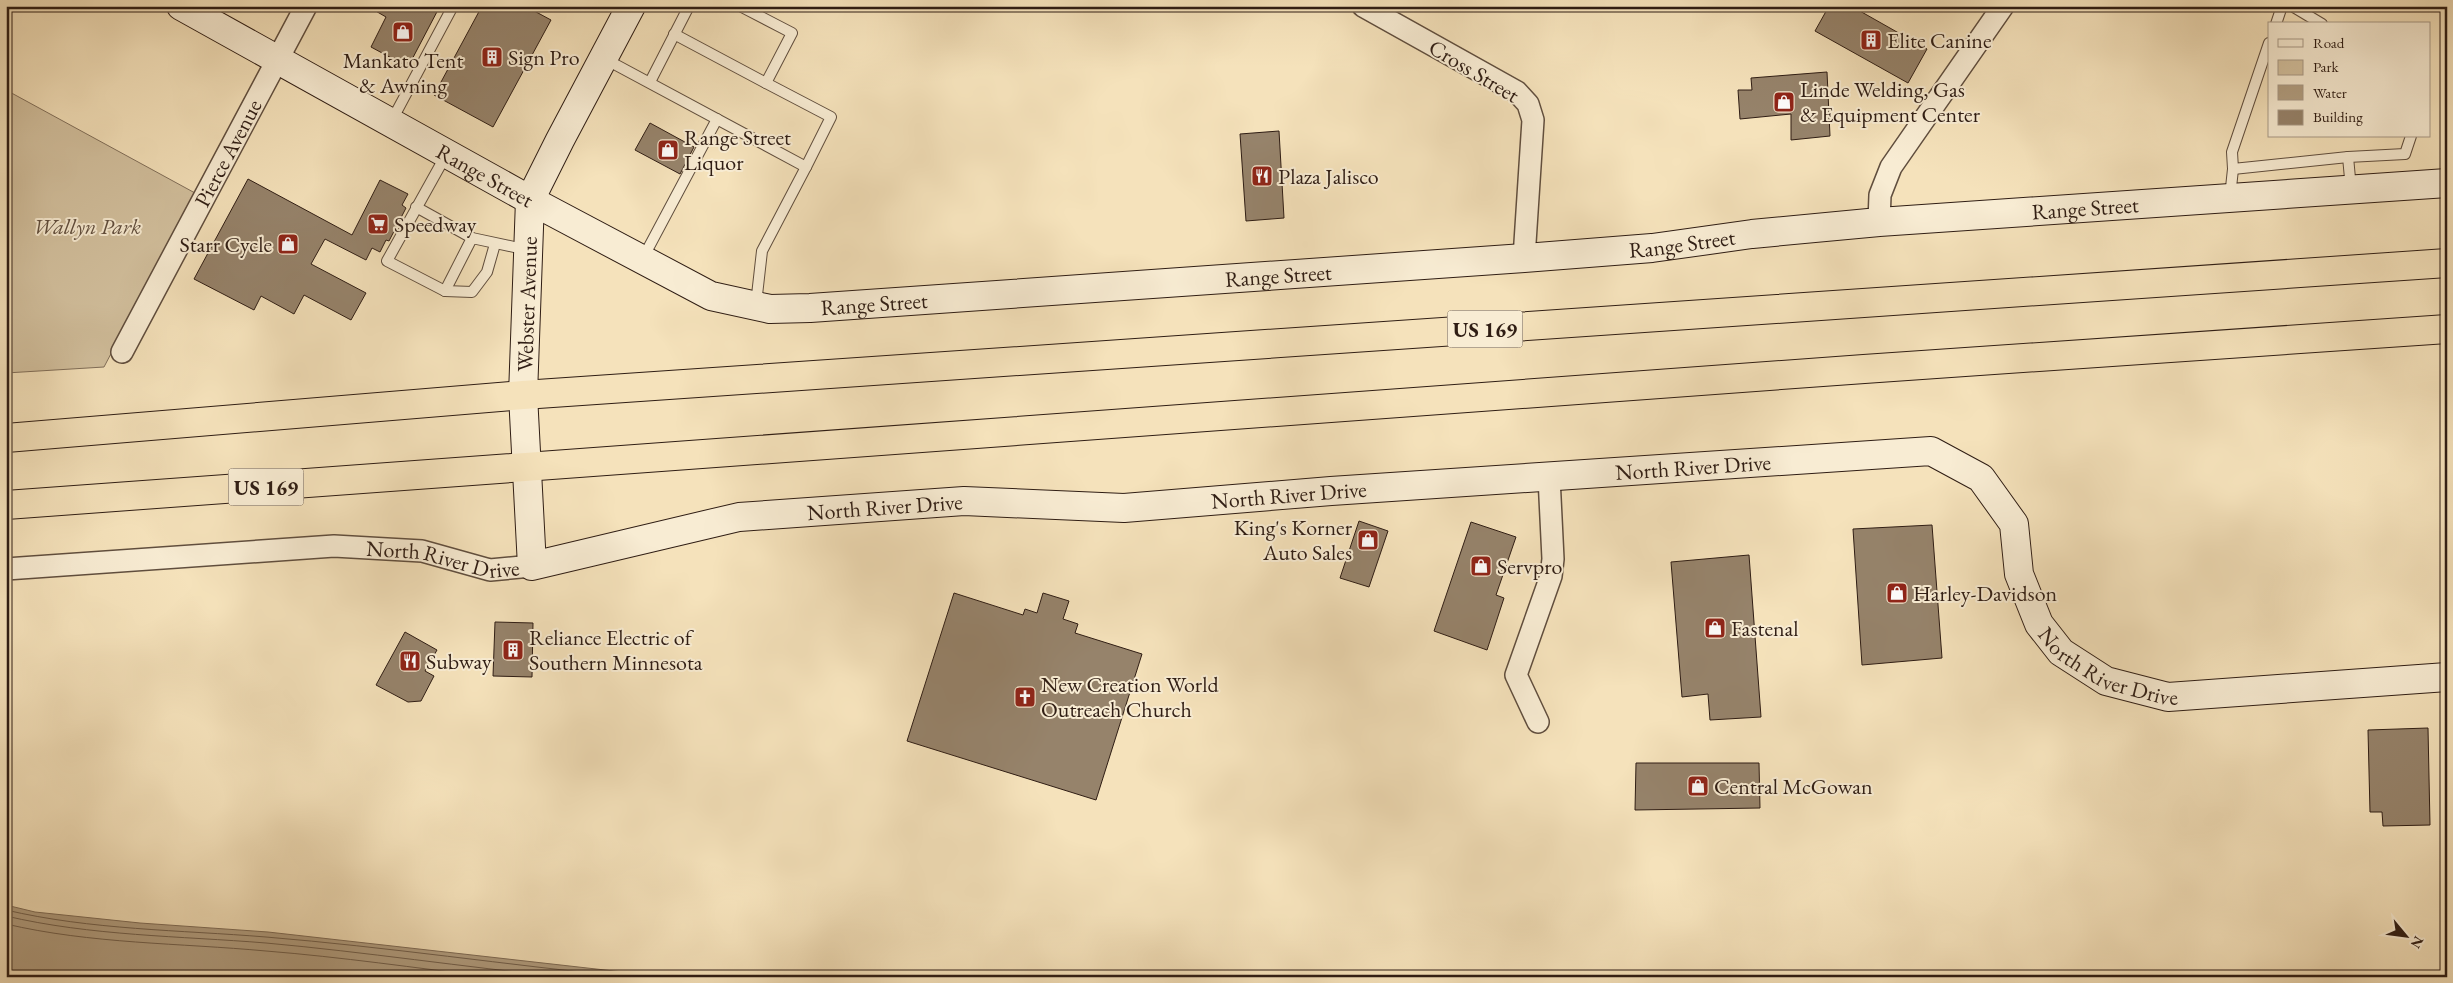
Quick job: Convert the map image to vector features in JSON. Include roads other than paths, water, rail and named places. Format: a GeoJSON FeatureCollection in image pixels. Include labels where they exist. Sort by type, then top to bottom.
{"type":"FeatureCollection","features":[{"type":"Feature","properties":{"kind":"highway","name":"US 169"},"geometry":{"type":"LineString","coordinates":[[6,438],[524,394],[2447,263]]}},
{"type":"Feature","properties":{"kind":"highway","name":"US 169"},"geometry":{"type":"LineString","coordinates":[[6,505],[1864,368],[2447,329]]}},
{"type":"Feature","properties":{"kind":"highway"},"geometry":{"type":"LineString","coordinates":[[2411,332],[2447,344]]}},
{"type":"Feature","properties":{"kind":"street","name":"Range Street"},"geometry":{"type":"LineString","coordinates":[[181,6],[530,200],[643,258],[711,296],[770,309],[810,308],[1524,258],[1652,248],[1752,234],[1879,222],[2447,183]]}},
{"type":"Feature","properties":{"kind":"street","name":"Pierce Avenue"},"geometry":{"type":"LineString","coordinates":[[122,352],[306,6]]}},
{"type":"Feature","properties":{"kind":"street","name":"Webster Avenue"},"geometry":{"type":"LineString","coordinates":[[532,566],[524,394],[530,200],[631,6]]}},
{"type":"Feature","properties":{"kind":"street","name":"Cross Street"},"geometry":{"type":"LineString","coordinates":[[1363,6],[1517,92],[1528,104],[1533,120],[1524,258]]}},
{"type":"Feature","properties":{"kind":"street"},"geometry":{"type":"LineString","coordinates":[[1879,222],[1880,195],[1892,166],[2002,6]]}},
{"type":"Feature","properties":{"kind":"street","name":"North River Drive"},"geometry":{"type":"LineString","coordinates":[[6,569],[334,546],[422,551],[490,570],[532,566],[739,517],[964,501],[1124,508],[1331,491],[1931,451],[1981,478],[2014,524],[2019,574],[2039,624],[2061,652],[2106,681],[2168,698],[2447,677]]}},
{"type":"Feature","properties":{"kind":"street"},"geometry":{"type":"LineString","coordinates":[[1538,722],[1516,675],[1551,576],[1553,559],[1549,477]]}},
{"type":"Feature","properties":{"kind":"lane"},"geometry":{"type":"LineString","coordinates":[[390,123],[453,6]]}},
{"type":"Feature","properties":{"kind":"lane"},"geometry":{"type":"LineString","coordinates":[[650,82],[689,6]]}},
{"type":"Feature","properties":{"kind":"lane"},"geometry":{"type":"LineString","coordinates":[[740,6],[792,33],[766,83]]}},
{"type":"Feature","properties":{"kind":"lane"},"geometry":{"type":"LineString","coordinates":[[2277,22],[2282,6]]}},
{"type":"Feature","properties":{"kind":"lane"},"geometry":{"type":"LineString","coordinates":[[2292,6],[2319,22]]}},
{"type":"Feature","properties":{"kind":"lane"},"geometry":{"type":"LineString","coordinates":[[674,34],[831,117],[762,251],[756,305]]}},
{"type":"Feature","properties":{"kind":"lane"},"geometry":{"type":"LineString","coordinates":[[2230,198],[2233,168],[2232,152],[2268,46]]}},
{"type":"Feature","properties":{"kind":"lane"},"geometry":{"type":"LineString","coordinates":[[605,58],[806,167]]}},
{"type":"Feature","properties":{"kind":"lane"},"geometry":{"type":"LineString","coordinates":[[643,258],[717,119]]}},
{"type":"Feature","properties":{"kind":"lane"},"geometry":{"type":"LineString","coordinates":[[2233,168],[2348,157],[2405,154],[2410,138]]}},
{"type":"Feature","properties":{"kind":"lane"},"geometry":{"type":"LineString","coordinates":[[447,154],[387,261],[419,272],[445,291],[472,292],[487,272],[495,244]]}},
{"type":"Feature","properties":{"kind":"lane"},"geometry":{"type":"LineString","coordinates":[[2348,157],[2351,190]]}},
{"type":"Feature","properties":{"kind":"lane"},"geometry":{"type":"LineString","coordinates":[[416,207],[442,227],[472,238],[529,250]]}},
{"type":"Feature","properties":{"kind":"lane"},"geometry":{"type":"LineString","coordinates":[[445,291],[472,238]]}},
{"type":"Feature","properties":{"kind":"water"},"geometry":{"type":"Polygon","coordinates":[[[6,905],[35,912],[140,923],[268,932],[667,977],[6,977],[6,905]]]}},
{"type":"Feature","properties":{"kind":"place","name":"Mankato Tent & Awning"},"geometry":{"type":"Point","coordinates":[403,32]}},
{"type":"Feature","properties":{"kind":"place","name":"Elite Canine"},"geometry":{"type":"Point","coordinates":[1871,40]}},
{"type":"Feature","properties":{"kind":"place","name":"Sign Pro"},"geometry":{"type":"Point","coordinates":[492,57]}},
{"type":"Feature","properties":{"kind":"place","name":"Linde Welding, Gas & Equipment Center"},"geometry":{"type":"Point","coordinates":[1784,102]}},
{"type":"Feature","properties":{"kind":"place","name":"Range Street Liquor"},"geometry":{"type":"Point","coordinates":[668,150]}},
{"type":"Feature","properties":{"kind":"place","name":"Plaza Jalisco"},"geometry":{"type":"Point","coordinates":[1262,176]}},
{"type":"Feature","properties":{"kind":"place","name":"Speedway"},"geometry":{"type":"Point","coordinates":[378,224]}},
{"type":"Feature","properties":{"kind":"place","name":"Starr Cycle"},"geometry":{"type":"Point","coordinates":[288,244]}},
{"type":"Feature","properties":{"kind":"place","name":"King's Korner Auto Sales"},"geometry":{"type":"Point","coordinates":[1368,540]}},
{"type":"Feature","properties":{"kind":"place","name":"Servpro"},"geometry":{"type":"Point","coordinates":[1481,566]}},
{"type":"Feature","properties":{"kind":"place","name":"Harley-Davidson"},"geometry":{"type":"Point","coordinates":[1897,593]}},
{"type":"Feature","properties":{"kind":"place","name":"Fastenal"},"geometry":{"type":"Point","coordinates":[1715,628]}},
{"type":"Feature","properties":{"kind":"place","name":"Reliance Electric of Southern Minnesota"},"geometry":{"type":"Point","coordinates":[513,650]}},
{"type":"Feature","properties":{"kind":"place","name":"Subway"},"geometry":{"type":"Point","coordinates":[410,661]}},
{"type":"Feature","properties":{"kind":"place","name":"New Creation World Outreach Church"},"geometry":{"type":"Point","coordinates":[1025,697]}},
{"type":"Feature","properties":{"kind":"place","name":"Central McGowan"},"geometry":{"type":"Point","coordinates":[1698,786]}},
{"type":"Feature","properties":{"kind":"park label","name":"Wallyn Park"},"geometry":{"type":"Point","coordinates":[87,226]}}]}
